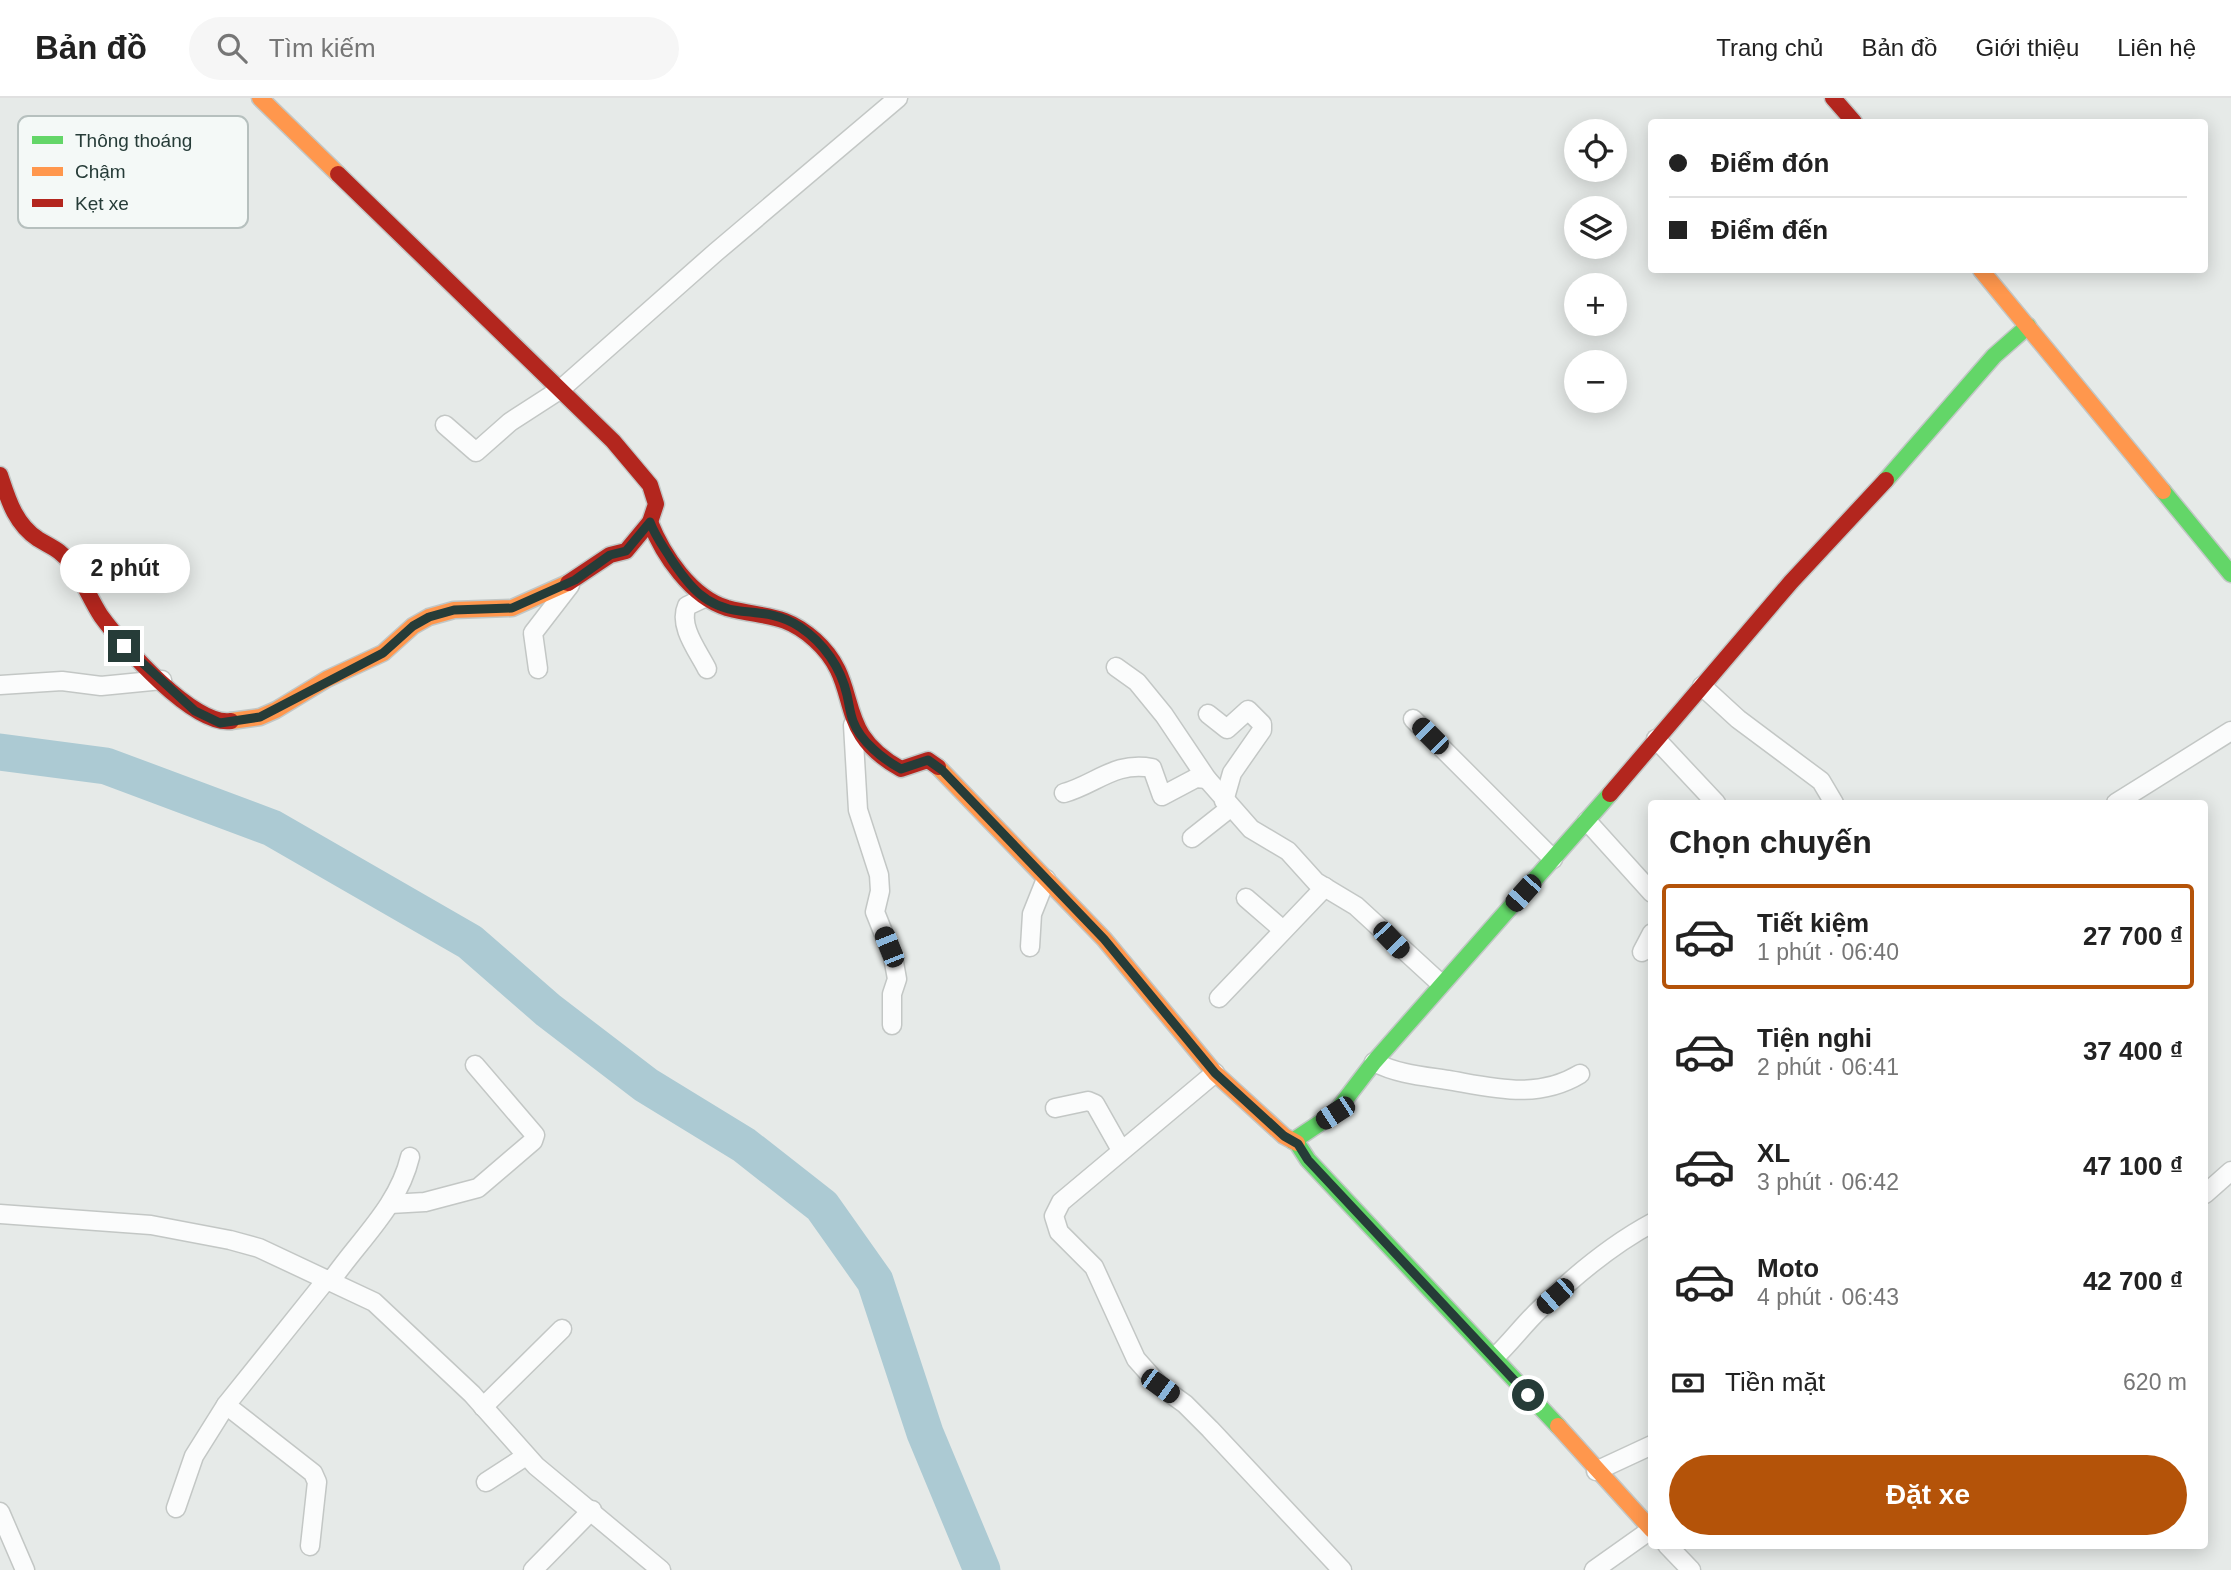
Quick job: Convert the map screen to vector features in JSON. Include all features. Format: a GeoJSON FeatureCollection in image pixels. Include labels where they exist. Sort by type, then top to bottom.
{"type":"FeatureCollection","features":[{"type":"Feature","properties":{"kind":"street"},"geometry":{"type":"LineString","coordinates":[[1,483],[22,524],[38,539],[55,546],[71,564],[100,614],[124,646],[195,711],[220,723],[260,717],[383,653],[413,626],[429,617],[454,610],[512,608],[575,580],[610,555],[626,551],[650,522],[656,504],[650,485],[613,441],[561,389],[544,377],[342,174],[260,98]]}},
{"type":"Feature","properties":{"kind":"street"},"geometry":{"type":"LineString","coordinates":[[445,425],[476,452],[510,422],[561,389],[716,252],[898,98]]}},
{"type":"Feature","properties":{"kind":"street"},"geometry":{"type":"LineString","coordinates":[[1833,98],[1851,119]]}},
{"type":"Feature","properties":{"kind":"street"},"geometry":{"type":"LineString","coordinates":[[1984,273],[2231,574]]}},
{"type":"Feature","properties":{"kind":"street"},"geometry":{"type":"LineString","coordinates":[[1293,1141],[1335,1113],[1374,1062],[1441,984],[1587,821],[1702,686],[1994,356],[2028,326]]}},
{"type":"Feature","properties":{"kind":"street"},"geometry":{"type":"LineString","coordinates":[[650,522],[682,577],[704,598],[737,611],[769,612],[800,627],[838,667],[853,722],[858,810],[879,875],[880,891],[875,912],[893,957],[897,979],[892,994],[892,1025]]}},
{"type":"Feature","properties":{"kind":"street"},"geometry":{"type":"LineString","coordinates":[[538,669],[533,633],[575,580]]}},
{"type":"Feature","properties":{"kind":"street"},"geometry":{"type":"LineString","coordinates":[[704,598],[687,606],[684,614],[685,624],[707,668]]}},
{"type":"Feature","properties":{"kind":"street"},"geometry":{"type":"LineString","coordinates":[[1116,667],[1146,693],[1207,779],[1251,830],[1288,851],[1316,881],[1356,906],[1441,984]]}},
{"type":"Feature","properties":{"kind":"street"},"geometry":{"type":"LineString","coordinates":[[0,685],[62,681],[101,686],[162,680]]}},
{"type":"Feature","properties":{"kind":"street"},"geometry":{"type":"LineString","coordinates":[[1702,686],[1738,719],[1821,781],[1833,800]]}},
{"type":"Feature","properties":{"kind":"street"},"geometry":{"type":"LineString","coordinates":[[1192,838],[1227,804],[1231,773],[1262,730],[1262,724],[1248,710],[1227,729],[1208,714]]}},
{"type":"Feature","properties":{"kind":"street"},"geometry":{"type":"LineString","coordinates":[[1413,719],[1553,859]]}},
{"type":"Feature","properties":{"kind":"street"},"geometry":{"type":"LineString","coordinates":[[853,722],[860,734],[888,762],[901,769],[928,760],[942,770],[1104,939],[1215,1073],[1293,1141],[1648,1525]]}},
{"type":"Feature","properties":{"kind":"street"},"geometry":{"type":"LineString","coordinates":[[2121,800],[2231,731]]}},
{"type":"Feature","properties":{"kind":"street"},"geometry":{"type":"LineString","coordinates":[[1656,739],[1713,800]]}},
{"type":"Feature","properties":{"kind":"street"},"geometry":{"type":"LineString","coordinates":[[1064,793],[1083,788],[1104,772],[1125,768],[1152,768],[1162,796],[1196,778],[1207,779]]}},
{"type":"Feature","properties":{"kind":"street"},"geometry":{"type":"LineString","coordinates":[[1587,821],[1648,889]]}},
{"type":"Feature","properties":{"kind":"street"},"geometry":{"type":"LineString","coordinates":[[1030,947],[1032,914],[1046,879]]}},
{"type":"Feature","properties":{"kind":"street"},"geometry":{"type":"LineString","coordinates":[[1219,998],[1325,887]]}},
{"type":"Feature","properties":{"kind":"street"},"geometry":{"type":"LineString","coordinates":[[1246,898],[1283,930]]}},
{"type":"Feature","properties":{"kind":"street"},"geometry":{"type":"LineString","coordinates":[[1642,952],[1648,941]]}},
{"type":"Feature","properties":{"kind":"street"},"geometry":{"type":"LineString","coordinates":[[1374,1062],[1402,1073],[1509,1091],[1551,1087],[1580,1074]]}},
{"type":"Feature","properties":{"kind":"street"},"geometry":{"type":"LineString","coordinates":[[390,1203],[425,1202],[478,1188],[533,1141],[535,1135],[475,1065]]}},
{"type":"Feature","properties":{"kind":"street"},"geometry":{"type":"LineString","coordinates":[[1215,1073],[1061,1202],[1054,1216],[1059,1232],[1094,1267],[1136,1359],[1160,1386],[1201,1421],[1342,1570]]}},
{"type":"Feature","properties":{"kind":"street"},"geometry":{"type":"LineString","coordinates":[[1055,1108],[1088,1101],[1095,1104],[1121,1150]]}},
{"type":"Feature","properties":{"kind":"street"},"geometry":{"type":"LineString","coordinates":[[176,1508],[194,1455],[226,1405],[390,1203],[401,1187],[410,1157]]}},
{"type":"Feature","properties":{"kind":"street"},"geometry":{"type":"LineString","coordinates":[[2208,1191],[2231,1171]]}},
{"type":"Feature","properties":{"kind":"street"},"geometry":{"type":"LineString","coordinates":[[0,1214],[76,1217],[189,1230],[259,1248],[329,1280],[383,1310],[483,1407],[526,1456],[661,1570]]}},
{"type":"Feature","properties":{"kind":"street"},"geometry":{"type":"LineString","coordinates":[[1495,1357],[1521,1333],[1537,1311],[1573,1280],[1648,1226]]}},
{"type":"Feature","properties":{"kind":"street"},"geometry":{"type":"LineString","coordinates":[[483,1407],[562,1329]]}},
{"type":"Feature","properties":{"kind":"street"},"geometry":{"type":"LineString","coordinates":[[226,1405],[313,1473],[317,1482],[310,1546]]}},
{"type":"Feature","properties":{"kind":"street"},"geometry":{"type":"LineString","coordinates":[[1596,1471],[1648,1447]]}},
{"type":"Feature","properties":{"kind":"street"},"geometry":{"type":"LineString","coordinates":[[486,1482],[526,1456]]}},
{"type":"Feature","properties":{"kind":"street"},"geometry":{"type":"LineString","coordinates":[[533,1570],[592,1510]]}},
{"type":"Feature","properties":{"kind":"street"},"geometry":{"type":"LineString","coordinates":[[0,1512],[25,1570]]}},
{"type":"Feature","properties":{"kind":"street"},"geometry":{"type":"LineString","coordinates":[[1594,1570],[1648,1532]]}},
{"type":"Feature","properties":{"kind":"street"},"geometry":{"type":"LineString","coordinates":[[1671,1549],[1691,1570]]}},
{"type":"Feature","properties":{"kind":"waterway"},"geometry":{"type":"LineString","coordinates":[[0,752],[106,766],[272,828],[470,942],[548,1010],[646,1085],[744,1145],[822,1206],[875,1281],[925,1433],[982,1570]]}},
{"type":"Feature","properties":{"kind":"traffic: fast"},"geometry":{"type":"LineString","coordinates":[[1886,480],[1994,356],[2028,326]]}},
{"type":"Feature","properties":{"kind":"traffic: fast"},"geometry":{"type":"LineString","coordinates":[[2163,491],[2231,574]]}},
{"type":"Feature","properties":{"kind":"traffic: fast"},"geometry":{"type":"LineString","coordinates":[[1293,1141],[1335,1113],[1374,1062],[1610,794]]}},
{"type":"Feature","properties":{"kind":"traffic: fast"},"geometry":{"type":"LineString","coordinates":[[1297,1143],[1308,1160],[1558,1426]]}},
{"type":"Feature","properties":{"kind":"traffic: slow"},"geometry":{"type":"LineString","coordinates":[[260,98],[338,174]]}},
{"type":"Feature","properties":{"kind":"traffic: slow"},"geometry":{"type":"LineString","coordinates":[[1983,273],[2163,491]]}},
{"type":"Feature","properties":{"kind":"traffic: slow"},"geometry":{"type":"LineString","coordinates":[[231,721],[260,717],[276,710],[327,679],[383,653],[413,626],[429,617],[454,610],[512,608],[568,583]]}},
{"type":"Feature","properties":{"kind":"traffic: slow"},"geometry":{"type":"LineString","coordinates":[[938,767],[1104,939],[1215,1073],[1284,1136],[1297,1143]]}},
{"type":"Feature","properties":{"kind":"traffic: slow"},"geometry":{"type":"LineString","coordinates":[[1558,1426],[1648,1526]]}},
{"type":"Feature","properties":{"kind":"traffic: jam"},"geometry":{"type":"LineString","coordinates":[[1833,98],[1851,119]]}},
{"type":"Feature","properties":{"kind":"traffic: jam"},"geometry":{"type":"LineString","coordinates":[[338,174],[613,441],[650,485],[656,504],[650,522],[626,551],[610,555],[568,583]]}},
{"type":"Feature","properties":{"kind":"traffic: jam"},"geometry":{"type":"LineString","coordinates":[[0,475],[13,510],[23,526],[67,559],[101,616],[142,664],[179,698],[198,711],[216,719],[231,721]]}},
{"type":"Feature","properties":{"kind":"traffic: jam"},"geometry":{"type":"LineString","coordinates":[[1610,794],[1791,582],[1886,480]]}},
{"type":"Feature","properties":{"kind":"traffic: jam"},"geometry":{"type":"LineString","coordinates":[[650,522],[671,561],[690,585],[702,595],[727,608],[783,620],[815,640],[840,674],[856,723],[865,739],[879,754],[901,769],[928,760],[938,767]]}},
{"type":"Feature","properties":{"kind":"route"},"geometry":{"type":"LineString","coordinates":[[124,646],[195,711],[220,723],[260,717],[383,653],[413,626],[429,617],[454,610],[512,608],[575,580],[610,555],[626,551],[650,522],[654,534],[682,577],[698,595],[711,603],[737,611],[769,612],[800,627],[826,652],[838,667],[853,722],[860,734],[888,762],[901,769],[928,760],[942,770],[1104,939],[1215,1073],[1284,1136],[1298,1144],[1308,1160],[1528,1395]]}}]}
